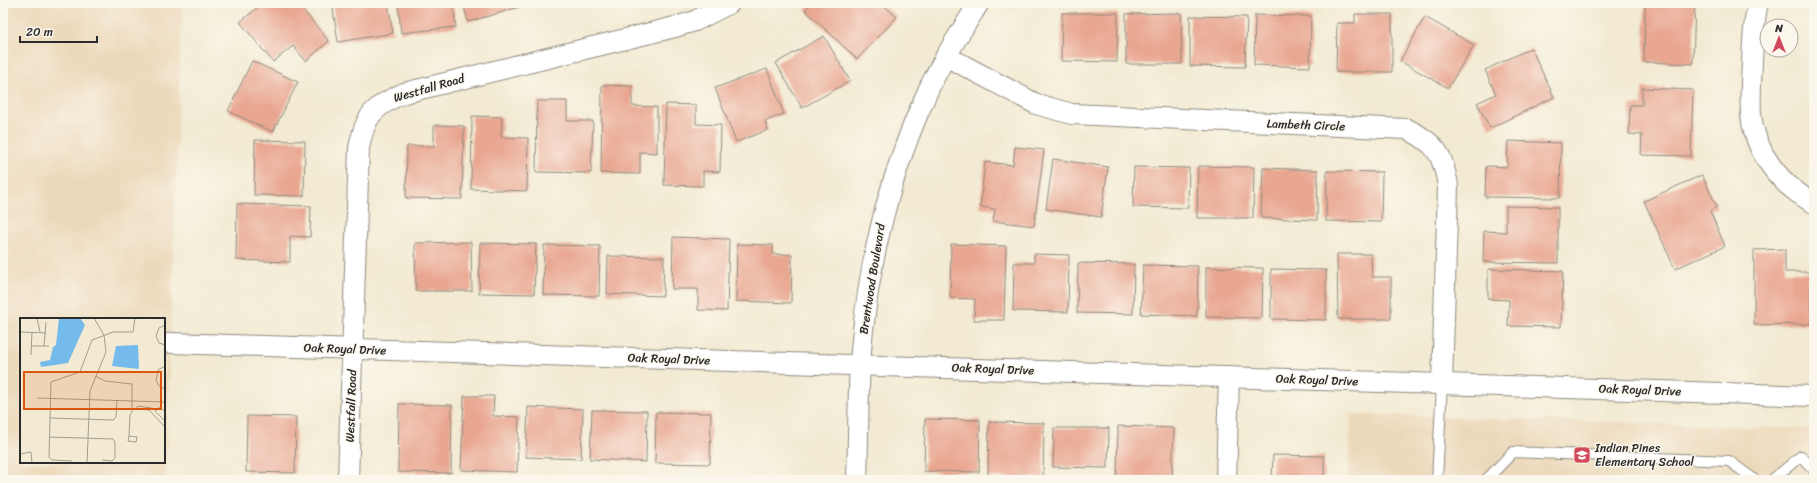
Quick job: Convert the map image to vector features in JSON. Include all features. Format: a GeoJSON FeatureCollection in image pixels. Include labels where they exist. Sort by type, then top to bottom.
{"type":"FeatureCollection","features":[{"type":"Feature","properties":{"kind":"street","name":"Westfall Road"},"geometry":{"type":"LineString","coordinates":[[348,480],[359,148],[363,128],[372,112],[387,100],[404,92],[675,27],[695,21],[730,3]]}},
{"type":"Feature","properties":{"kind":"street","name":"Brentwood Boulevard"},"geometry":{"type":"LineString","coordinates":[[857,480],[864,323],[873,260],[885,206],[899,160],[926,94],[946,56],[979,3]]}},
{"type":"Feature","properties":{"kind":"street"},"geometry":{"type":"LineString","coordinates":[[1758,3],[1754,21],[1750,97],[1751,116],[1756,136],[1774,171],[1803,198],[1814,203]]}},
{"type":"Feature","properties":{"kind":"street","name":"Lambeth Circle"},"geometry":{"type":"LineString","coordinates":[[946,56],[1036,104],[1072,114],[1407,129],[1424,137],[1437,150],[1445,167],[1448,186],[1442,384]]}},
{"type":"Feature","properties":{"kind":"street","name":"Oak Royal Drive"},"geometry":{"type":"LineString","coordinates":[[171,343],[1814,396]]}},
{"type":"Feature","properties":{"kind":"street"},"geometry":{"type":"LineString","coordinates":[[1226,480],[1229,377]]}},
{"type":"Feature","properties":{"kind":"lane"},"geometry":{"type":"LineString","coordinates":[[1437,480],[1442,384]]}},
{"type":"Feature","properties":{"kind":"lane"},"geometry":{"type":"LineString","coordinates":[[1486,480],[1513,452],[1729,461],[1755,480]]}},
{"type":"Feature","properties":{"kind":"lane"},"geometry":{"type":"LineString","coordinates":[[1772,480],[1801,456],[1814,470]]}},
{"type":"Feature","properties":{"kind":"shaded area"},"geometry":{"type":"Polygon","coordinates":[[[3,3],[182,3],[165,480],[3,480],[3,3]]]}},
{"type":"Feature","properties":{"kind":"shaded area","name":"Indian Pines Elementary School"},"geometry":{"type":"Polygon","coordinates":[[[1351,414],[1814,429],[1814,480],[1349,480],[1351,414]]]}},
{"type":"Feature","properties":{"kind":"building"},"geometry":{"type":"Polygon","coordinates":[[[263,3],[297,3],[329,41],[306,61],[293,46],[273,62],[240,22],[263,3]]]}},
{"type":"Feature","properties":{"kind":"building"},"geometry":{"type":"Polygon","coordinates":[[[332,3],[388,3],[393,33],[338,42],[332,3]]]}},
{"type":"Feature","properties":{"kind":"building"},"geometry":{"type":"Polygon","coordinates":[[[398,3],[453,3],[456,27],[401,33],[398,3]]]}},
{"type":"Feature","properties":{"kind":"building"},"geometry":{"type":"Polygon","coordinates":[[[463,3],[522,3],[523,6],[468,22],[463,3]]]}},
{"type":"Feature","properties":{"kind":"building"},"geometry":{"type":"Polygon","coordinates":[[[812,3],[881,3],[897,17],[857,59],[805,10],[812,3]]]}},
{"type":"Feature","properties":{"kind":"building"},"geometry":{"type":"Polygon","coordinates":[[[1645,3],[1695,3],[1693,64],[1644,62],[1645,3]]]}},
{"type":"Feature","properties":{"kind":"building"},"geometry":{"type":"Polygon","coordinates":[[[1062,13],[1118,13],[1117,62],[1061,61],[1062,13]]]}},
{"type":"Feature","properties":{"kind":"building"},"geometry":{"type":"Polygon","coordinates":[[[1181,13],[1182,64],[1126,64],[1126,14],[1181,13]]]}},
{"type":"Feature","properties":{"kind":"building"},"geometry":{"type":"Polygon","coordinates":[[[1355,14],[1392,14],[1392,72],[1336,72],[1337,23],[1355,23],[1355,14]]]}},
{"type":"Feature","properties":{"kind":"building"},"geometry":{"type":"Polygon","coordinates":[[[1255,15],[1311,16],[1310,67],[1254,65],[1255,15]]]}},
{"type":"Feature","properties":{"kind":"building"},"geometry":{"type":"Polygon","coordinates":[[[1190,16],[1247,17],[1245,67],[1190,66],[1190,16]]]}},
{"type":"Feature","properties":{"kind":"building"},"geometry":{"type":"Polygon","coordinates":[[[1425,17],[1474,45],[1448,88],[1400,61],[1425,17]]]}},
{"type":"Feature","properties":{"kind":"building"},"geometry":{"type":"Polygon","coordinates":[[[824,36],[850,81],[802,108],[776,63],[824,36]]]}},
{"type":"Feature","properties":{"kind":"building"},"geometry":{"type":"Polygon","coordinates":[[[1531,48],[1554,97],[1490,128],[1477,103],[1496,94],[1485,70],[1531,48]]]}},
{"type":"Feature","properties":{"kind":"building"},"geometry":{"type":"Polygon","coordinates":[[[252,61],[298,82],[273,132],[228,111],[252,61]]]}},
{"type":"Feature","properties":{"kind":"building"},"geometry":{"type":"Polygon","coordinates":[[[767,69],[784,114],[765,121],[768,130],[736,142],[715,88],[767,69]]]}},
{"type":"Feature","properties":{"kind":"building"},"geometry":{"type":"Polygon","coordinates":[[[602,85],[632,86],[632,106],[657,107],[657,153],[640,152],[640,174],[601,173],[602,85]]]}},
{"type":"Feature","properties":{"kind":"building"},"geometry":{"type":"Polygon","coordinates":[[[1642,88],[1693,90],[1691,156],[1641,155],[1642,135],[1629,134],[1630,105],[1642,105],[1642,88]]]}},
{"type":"Feature","properties":{"kind":"building"},"geometry":{"type":"Polygon","coordinates":[[[537,101],[567,101],[567,121],[593,121],[591,173],[536,172],[537,101]]]}},
{"type":"Feature","properties":{"kind":"building"},"geometry":{"type":"Polygon","coordinates":[[[666,104],[696,105],[696,124],[721,125],[720,172],[703,171],[703,186],[664,185],[666,104]]]}},
{"type":"Feature","properties":{"kind":"building"},"geometry":{"type":"Polygon","coordinates":[[[472,116],[502,117],[501,137],[528,138],[527,191],[471,189],[472,116]]]}},
{"type":"Feature","properties":{"kind":"building"},"geometry":{"type":"Polygon","coordinates":[[[434,125],[464,126],[462,199],[406,198],[407,146],[434,146],[434,125]]]}},
{"type":"Feature","properties":{"kind":"building"},"geometry":{"type":"Polygon","coordinates":[[[255,140],[305,141],[304,196],[254,195],[255,140]]]}},
{"type":"Feature","properties":{"kind":"building"},"geometry":{"type":"Polygon","coordinates":[[[1508,141],[1561,143],[1560,198],[1485,197],[1486,166],[1507,167],[1508,141]]]}},
{"type":"Feature","properties":{"kind":"building"},"geometry":{"type":"Polygon","coordinates":[[[1015,147],[1044,150],[1034,226],[993,221],[995,209],[980,207],[985,162],[1013,165],[1015,147]]]}},
{"type":"Feature","properties":{"kind":"building"},"geometry":{"type":"Polygon","coordinates":[[[1053,159],[1108,167],[1101,217],[1046,209],[1053,159]]]}},
{"type":"Feature","properties":{"kind":"building"},"geometry":{"type":"Polygon","coordinates":[[[1198,166],[1254,167],[1253,218],[1197,218],[1198,166]]]}},
{"type":"Feature","properties":{"kind":"building"},"geometry":{"type":"Polygon","coordinates":[[[1134,167],[1189,168],[1188,208],[1133,207],[1134,167]]]}},
{"type":"Feature","properties":{"kind":"building"},"geometry":{"type":"Polygon","coordinates":[[[1263,168],[1318,170],[1317,220],[1261,218],[1263,168]]]}},
{"type":"Feature","properties":{"kind":"building"},"geometry":{"type":"Polygon","coordinates":[[[1327,171],[1382,172],[1381,222],[1326,221],[1327,171]]]}},
{"type":"Feature","properties":{"kind":"building"},"geometry":{"type":"Polygon","coordinates":[[[1702,175],[1717,207],[1710,211],[1725,246],[1675,269],[1644,201],[1702,175]]]}},
{"type":"Feature","properties":{"kind":"building"},"geometry":{"type":"Polygon","coordinates":[[[237,204],[311,206],[310,237],[290,236],[290,262],[236,260],[237,204]]]}},
{"type":"Feature","properties":{"kind":"building"},"geometry":{"type":"Polygon","coordinates":[[[1506,206],[1558,207],[1558,263],[1483,262],[1484,231],[1506,232],[1506,206]]]}},
{"type":"Feature","properties":{"kind":"building"},"geometry":{"type":"Polygon","coordinates":[[[673,237],[729,239],[727,311],[698,310],[698,289],[672,289],[673,237]]]}},
{"type":"Feature","properties":{"kind":"building"},"geometry":{"type":"Polygon","coordinates":[[[471,242],[472,291],[416,291],[415,243],[471,242]]]}},
{"type":"Feature","properties":{"kind":"building"},"geometry":{"type":"Polygon","coordinates":[[[480,243],[536,244],[534,294],[479,293],[480,243]]]}},
{"type":"Feature","properties":{"kind":"building"},"geometry":{"type":"Polygon","coordinates":[[[737,244],[773,245],[773,254],[792,255],[791,303],[736,301],[737,244]]]}},
{"type":"Feature","properties":{"kind":"building"},"geometry":{"type":"Polygon","coordinates":[[[951,244],[1006,246],[1004,320],[974,320],[975,299],[950,298],[951,244]]]}},
{"type":"Feature","properties":{"kind":"building"},"geometry":{"type":"Polygon","coordinates":[[[544,245],[600,246],[599,296],[543,295],[544,245]]]}},
{"type":"Feature","properties":{"kind":"building"},"geometry":{"type":"Polygon","coordinates":[[[1785,249],[1785,272],[1811,272],[1811,324],[1754,325],[1754,250],[1785,249]]]}},
{"type":"Feature","properties":{"kind":"building"},"geometry":{"type":"Polygon","coordinates":[[[1034,254],[1069,255],[1068,312],[1013,311],[1014,263],[1034,263],[1034,254]]]}},
{"type":"Feature","properties":{"kind":"building"},"geometry":{"type":"Polygon","coordinates":[[[1337,254],[1371,254],[1372,277],[1391,277],[1391,319],[1338,319],[1337,254]]]}},
{"type":"Feature","properties":{"kind":"building"},"geometry":{"type":"Polygon","coordinates":[[[608,256],[664,257],[663,296],[607,294],[608,256]]]}},
{"type":"Feature","properties":{"kind":"building"},"geometry":{"type":"Polygon","coordinates":[[[1078,263],[1134,264],[1133,314],[1077,313],[1078,263]]]}},
{"type":"Feature","properties":{"kind":"building"},"geometry":{"type":"Polygon","coordinates":[[[1143,265],[1198,266],[1197,316],[1141,314],[1143,265]]]}},
{"type":"Feature","properties":{"kind":"building"},"geometry":{"type":"Polygon","coordinates":[[[1206,267],[1263,268],[1262,318],[1206,317],[1206,267]]]}},
{"type":"Feature","properties":{"kind":"building"},"geometry":{"type":"Polygon","coordinates":[[[1271,269],[1326,270],[1326,320],[1271,319],[1271,269]]]}},
{"type":"Feature","properties":{"kind":"building"},"geometry":{"type":"Polygon","coordinates":[[[1488,269],[1563,271],[1561,327],[1508,326],[1509,300],[1488,299],[1488,269]]]}},
{"type":"Feature","properties":{"kind":"building"},"geometry":{"type":"Polygon","coordinates":[[[464,396],[494,396],[493,416],[519,417],[517,472],[461,470],[464,396]]]}},
{"type":"Feature","properties":{"kind":"building"},"geometry":{"type":"Polygon","coordinates":[[[399,404],[452,405],[451,473],[398,472],[399,404]]]}},
{"type":"Feature","properties":{"kind":"building"},"geometry":{"type":"Polygon","coordinates":[[[528,407],[583,409],[581,459],[526,457],[528,407]]]}},
{"type":"Feature","properties":{"kind":"building"},"geometry":{"type":"Polygon","coordinates":[[[592,410],[647,411],[646,462],[590,459],[592,410]]]}},
{"type":"Feature","properties":{"kind":"building"},"geometry":{"type":"Polygon","coordinates":[[[656,412],[711,413],[710,464],[655,463],[656,412]]]}},
{"type":"Feature","properties":{"kind":"building"},"geometry":{"type":"Polygon","coordinates":[[[247,416],[296,417],[295,473],[246,472],[247,416]]]}},
{"type":"Feature","properties":{"kind":"building"},"geometry":{"type":"Polygon","coordinates":[[[925,419],[980,420],[979,472],[924,471],[925,419]]]}},
{"type":"Feature","properties":{"kind":"building"},"geometry":{"type":"Polygon","coordinates":[[[989,422],[1044,423],[1043,478],[988,477],[989,422]]]}},
{"type":"Feature","properties":{"kind":"building"},"geometry":{"type":"Polygon","coordinates":[[[1118,426],[1174,428],[1172,479],[1117,477],[1118,426]]]}},
{"type":"Feature","properties":{"kind":"building"},"geometry":{"type":"Polygon","coordinates":[[[1054,428],[1109,428],[1108,468],[1053,467],[1054,428]]]}},
{"type":"Feature","properties":{"kind":"building"},"geometry":{"type":"Polygon","coordinates":[[[1273,455],[1324,456],[1324,480],[1272,480],[1273,455]]]}},
{"type":"Feature","properties":{"kind":"building"},"geometry":{"type":"Polygon","coordinates":[[[206,478],[224,479],[224,480],[206,480],[206,478]]]}},
{"type":"Feature","properties":{"kind":"place","name":"Indian Pines Elementary School"},"geometry":{"type":"Point","coordinates":[1582,455]}}]}
